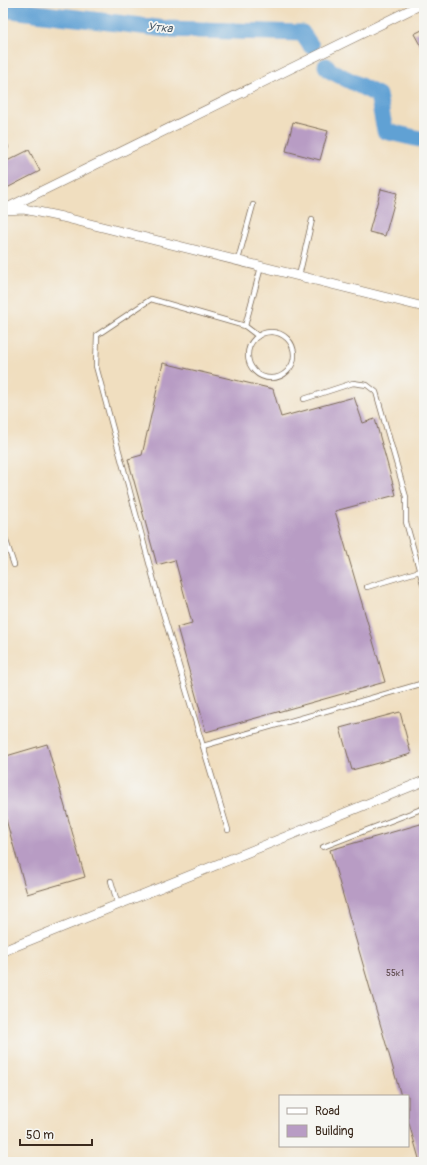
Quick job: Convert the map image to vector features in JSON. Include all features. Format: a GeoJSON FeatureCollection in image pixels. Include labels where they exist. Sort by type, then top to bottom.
{"type":"FeatureCollection","features":[{"type":"Feature","properties":{"kind":"street"},"geometry":{"type":"LineString","coordinates":[[3,210],[424,3]]}},
{"type":"Feature","properties":{"kind":"street"},"geometry":{"type":"LineString","coordinates":[[3,210],[24,209],[39,212],[424,307]]}},
{"type":"Feature","properties":{"kind":"street"},"geometry":{"type":"LineString","coordinates":[[3,951],[424,781]]}},
{"type":"Feature","properties":{"kind":"lane"},"geometry":{"type":"LineString","coordinates":[[238,260],[253,205]]}},
{"type":"Feature","properties":{"kind":"lane"},"geometry":{"type":"LineString","coordinates":[[299,276],[312,220]]}},
{"type":"Feature","properties":{"kind":"lane"},"geometry":{"type":"LineString","coordinates":[[245,326],[261,267]]}},
{"type":"Feature","properties":{"kind":"lane"},"geometry":{"type":"LineString","coordinates":[[228,830],[158,596],[96,366],[97,335],[151,299],[245,326],[258,336]]}},
{"type":"Feature","properties":{"kind":"lane"},"geometry":{"type":"LineString","coordinates":[[265,332],[280,333],[291,343],[294,351],[294,358],[287,372],[273,378],[259,374],[253,369],[249,362],[249,348],[252,341],[258,336],[265,332]]}},
{"type":"Feature","properties":{"kind":"lane"},"geometry":{"type":"LineString","coordinates":[[304,399],[352,383],[367,385],[376,392],[406,497],[406,522],[424,586]]}},
{"type":"Feature","properties":{"kind":"lane"},"geometry":{"type":"LineString","coordinates":[[3,532],[14,565]]}},
{"type":"Feature","properties":{"kind":"lane"},"geometry":{"type":"LineString","coordinates":[[367,587],[420,571]]}},
{"type":"Feature","properties":{"kind":"lane"},"geometry":{"type":"LineString","coordinates":[[203,746],[424,684]]}},
{"type":"Feature","properties":{"kind":"lane"},"geometry":{"type":"LineString","coordinates":[[323,847],[424,808]]}},
{"type":"Feature","properties":{"kind":"lane"},"geometry":{"type":"LineString","coordinates":[[111,881],[118,905]]}},
{"type":"Feature","properties":{"kind":"building"},"geometry":{"type":"Polygon","coordinates":[[[424,29],[424,52],[414,34],[424,29]]]}},
{"type":"Feature","properties":{"kind":"building"},"geometry":{"type":"Polygon","coordinates":[[[293,122],[328,131],[320,160],[286,151],[293,122]]]}},
{"type":"Feature","properties":{"kind":"building"},"geometry":{"type":"Polygon","coordinates":[[[29,150],[40,171],[3,190],[3,163],[29,150]]]}},
{"type":"Feature","properties":{"kind":"building"},"geometry":{"type":"Polygon","coordinates":[[[381,189],[397,193],[385,236],[369,232],[381,189]]]}},
{"type":"Feature","properties":{"kind":"building"},"geometry":{"type":"Polygon","coordinates":[[[163,363],[273,389],[281,417],[354,397],[363,423],[375,419],[396,495],[335,511],[385,682],[206,732],[177,627],[192,623],[175,560],[157,565],[128,459],[142,455],[163,363]]]}},
{"type":"Feature","properties":{"kind":"building"},"geometry":{"type":"Polygon","coordinates":[[[400,712],[411,754],[352,770],[340,728],[400,712]]]}},
{"type":"Feature","properties":{"kind":"building"},"geometry":{"type":"Polygon","coordinates":[[[47,744],[85,877],[27,894],[3,809],[3,757],[47,744]]]}},
{"type":"Feature","properties":{"kind":"building"},"geometry":{"type":"Polygon","coordinates":[[[424,823],[424,1162],[420,1162],[409,1124],[409,1095],[401,1095],[330,850],[424,823]]]}},
{"type":"Feature","properties":{"kind":"waterway","name":"Утка"},"geometry":{"type":"LineString","coordinates":[[3,9],[166,29],[302,33],[311,46]]}},
{"type":"Feature","properties":{"kind":"waterway","name":"Утка"},"geometry":{"type":"LineString","coordinates":[[326,66],[329,70],[378,95],[385,131],[424,140]]}}]}
